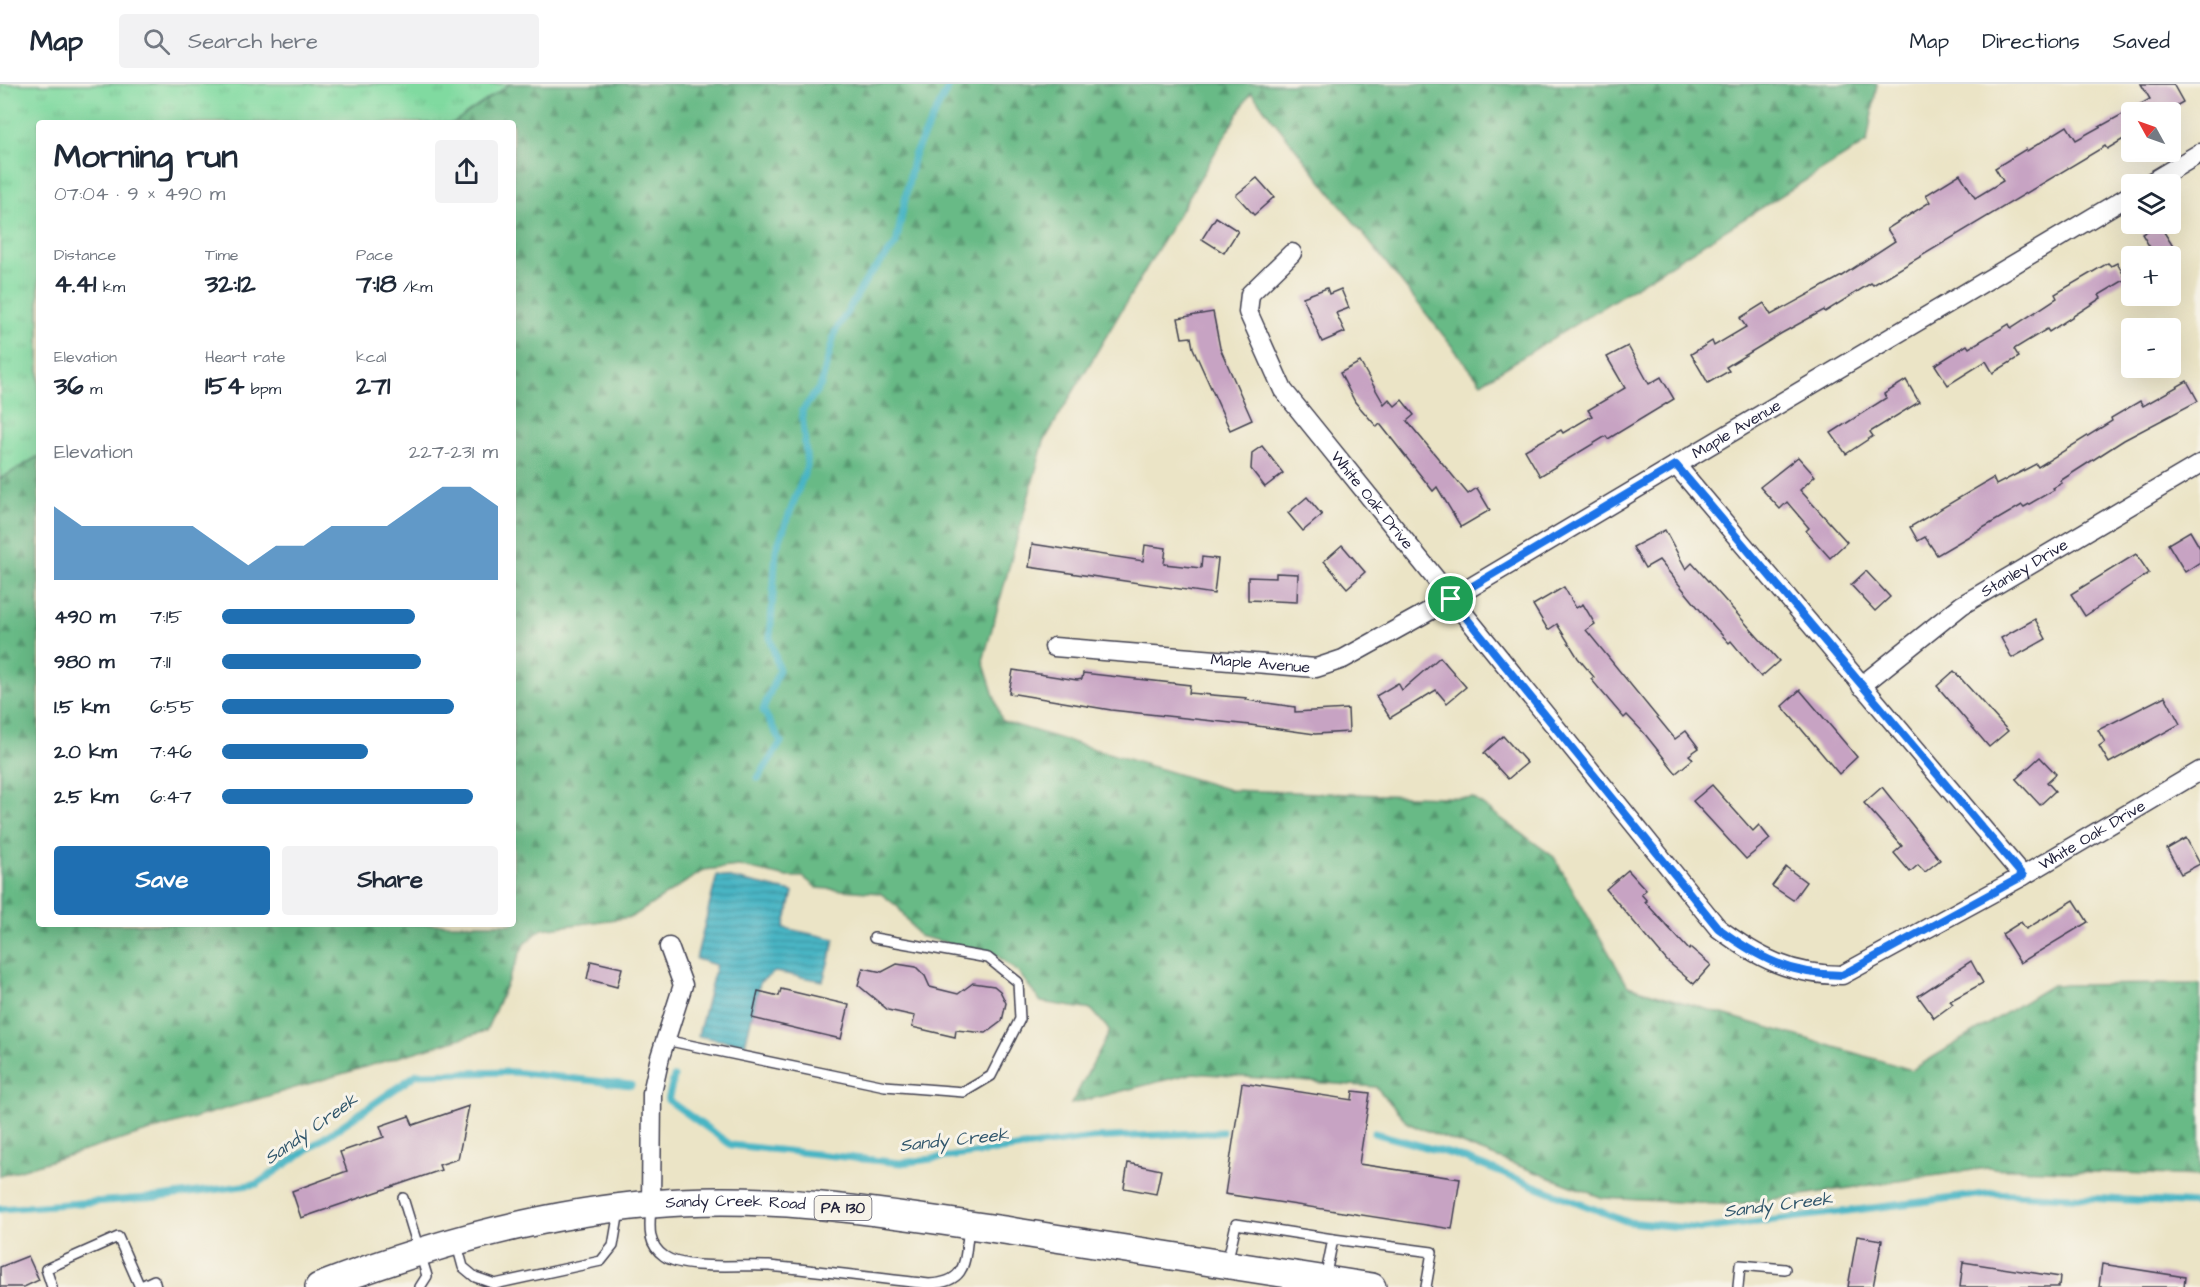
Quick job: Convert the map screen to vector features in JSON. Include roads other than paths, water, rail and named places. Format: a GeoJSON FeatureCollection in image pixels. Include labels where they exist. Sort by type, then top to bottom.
{"type":"FeatureCollection","features":[{"type":"Feature","properties":{"kind":"main road","name":"Sandy Creek Road"},"geometry":{"type":"LineString","coordinates":[[319,1287],[455,1240],[550,1217],[651,1204],[716,1201],[866,1209],[1227,1265],[1324,1283],[1372,1287]]}},
{"type":"Feature","properties":{"kind":"street"},"geometry":{"type":"LineString","coordinates":[[2165,174],[2200,153]]}},
{"type":"Feature","properties":{"kind":"street","name":"Maple Avenue"},"geometry":{"type":"LineString","coordinates":[[1054,647],[1316,668],[1342,659],[1451,599],[2121,201]]}},
{"type":"Feature","properties":{"kind":"street","name":"White Oak Drive"},"geometry":{"type":"LineString","coordinates":[[1292,253],[1250,294],[1248,312],[1283,390],[1718,928],[1751,952],[1782,966],[1816,975],[1842,975],[2023,876],[2200,771]]}},
{"type":"Feature","properties":{"kind":"street","name":"Stanley Drive"},"geometry":{"type":"LineString","coordinates":[[1860,686],[1962,605],[2200,464]]}},
{"type":"Feature","properties":{"kind":"street"},"geometry":{"type":"LineString","coordinates":[[1676,465],[1860,686],[2023,876]]}},
{"type":"Feature","properties":{"kind":"street"},"geometry":{"type":"LineString","coordinates":[[651,1204],[652,1093],[665,1040],[683,985],[669,947]]}},
{"type":"Feature","properties":{"kind":"lane"},"geometry":{"type":"LineString","coordinates":[[665,1040],[885,1086],[964,1092],[992,1076],[1020,1019],[1018,982],[988,958],[874,938]]}},
{"type":"Feature","properties":{"kind":"lane"},"geometry":{"type":"LineString","coordinates":[[403,1198],[427,1276],[420,1287]]}},
{"type":"Feature","properties":{"kind":"lane"},"geometry":{"type":"LineString","coordinates":[[651,1204],[649,1232],[652,1244],[665,1257],[682,1263],[766,1266],[929,1284],[946,1283],[956,1279],[962,1271],[970,1225]]}},
{"type":"Feature","properties":{"kind":"lane"},"geometry":{"type":"LineString","coordinates":[[455,1240],[463,1267],[475,1277],[496,1286],[601,1261],[613,1246],[620,1208]]}},
{"type":"Feature","properties":{"kind":"lane"},"geometry":{"type":"LineString","coordinates":[[1227,1265],[1236,1224],[1432,1252],[1426,1287]]}},
{"type":"Feature","properties":{"kind":"lane"},"geometry":{"type":"LineString","coordinates":[[52,1287],[46,1269],[118,1238],[139,1287],[153,1280],[156,1287]]}},
{"type":"Feature","properties":{"kind":"lane"},"geometry":{"type":"LineString","coordinates":[[1324,1283],[1333,1239]]}},
{"type":"Feature","properties":{"kind":"lane"},"geometry":{"type":"LineString","coordinates":[[1738,1287],[1740,1265],[1785,1269]]}},
{"type":"Feature","properties":{"kind":"water"},"geometry":{"type":"Polygon","coordinates":[[[717,875],[793,892],[784,928],[835,939],[823,981],[775,972],[760,982],[745,1045],[698,1036],[716,965],[696,959],[717,875]]]}},
{"type":"Feature","properties":{"kind":"waterway"},"geometry":{"type":"LineString","coordinates":[[758,778],[781,742],[763,710],[779,670],[770,638],[776,550],[807,466],[802,411],[821,385],[835,332],[868,277],[896,244],[914,155],[950,84]]}},
{"type":"Feature","properties":{"kind":"waterway","name":"Sandy Creek"},"geometry":{"type":"LineString","coordinates":[[0,1209],[160,1197],[257,1184],[417,1074],[513,1072],[631,1085]]}},
{"type":"Feature","properties":{"kind":"waterway","name":"Sandy Creek"},"geometry":{"type":"LineString","coordinates":[[674,1077],[668,1100],[731,1145],[901,1163],[1092,1138],[1222,1132]]}},
{"type":"Feature","properties":{"kind":"waterway","name":"Sandy Creek"},"geometry":{"type":"LineString","coordinates":[[1374,1133],[1455,1155],[1628,1222],[1702,1229],[1994,1193],[2200,1204]]}}]}
